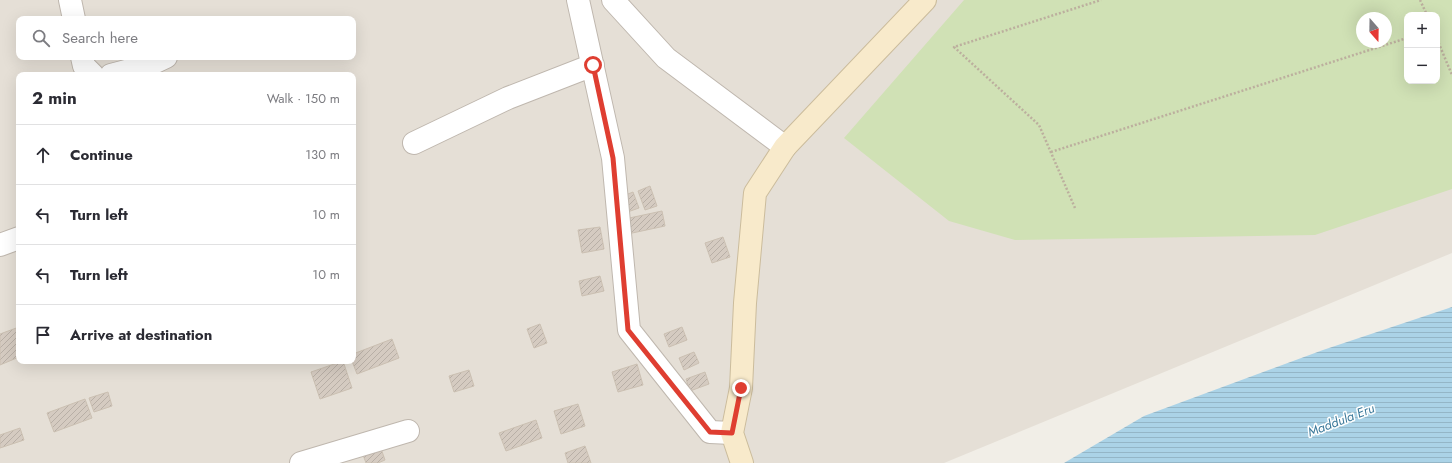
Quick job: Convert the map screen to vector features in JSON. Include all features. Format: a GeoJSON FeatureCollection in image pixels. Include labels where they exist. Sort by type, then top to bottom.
{"type":"FeatureCollection","features":[{"type":"Feature","properties":{"kind":"main road"},"geometry":{"type":"LineString","coordinates":[[742,463],[732,433],[741,388],[745,303],[755,193],[786,147],[925,0]]}},
{"type":"Feature","properties":{"kind":"street"},"geometry":{"type":"LineString","coordinates":[[70,0],[73,16]]}},
{"type":"Feature","properties":{"kind":"street"},"geometry":{"type":"LineString","coordinates":[[578,0],[613,158],[628,330],[710,432],[732,433]]}},
{"type":"Feature","properties":{"kind":"street"},"geometry":{"type":"LineString","coordinates":[[613,0],[666,58],[786,147]]}},
{"type":"Feature","properties":{"kind":"street"},"geometry":{"type":"LineString","coordinates":[[83,60],[84,66],[90,72]]}},
{"type":"Feature","properties":{"kind":"street"},"geometry":{"type":"LineString","coordinates":[[122,72],[149,65],[160,60]]}},
{"type":"Feature","properties":{"kind":"street"},"geometry":{"type":"LineString","coordinates":[[414,143],[508,98],[593,65]]}},
{"type":"Feature","properties":{"kind":"street"},"geometry":{"type":"LineString","coordinates":[[0,245],[16,239]]}},
{"type":"Feature","properties":{"kind":"street"},"geometry":{"type":"LineString","coordinates":[[301,463],[408,431]]}},
{"type":"Feature","properties":{"kind":"path"},"geometry":{"type":"LineString","coordinates":[[1075,208],[1039,125],[954,47],[1101,0]]}},
{"type":"Feature","properties":{"kind":"path"},"geometry":{"type":"LineString","coordinates":[[1420,0],[1426,12]]}},
{"type":"Feature","properties":{"kind":"path"},"geometry":{"type":"LineString","coordinates":[[1051,152],[1404,39]]}},
{"type":"Feature","properties":{"kind":"path"},"geometry":{"type":"LineString","coordinates":[[1440,47],[1452,75]]}},
{"type":"Feature","properties":{"kind":"shaded area"},"geometry":{"type":"Polygon","coordinates":[[[0,0],[1452,0],[1452,253],[944,463],[0,463],[0,0]]]}},
{"type":"Feature","properties":{"kind":"green space"},"geometry":{"type":"Polygon","coordinates":[[[964,0],[1452,0],[1452,189],[1315,235],[1015,240],[949,221],[844,138],[964,0]]]}},
{"type":"Feature","properties":{"kind":"water","name":"Maddula Eru"},"geometry":{"type":"Polygon","coordinates":[[[1452,307],[1452,463],[1064,463],[1144,416],[1323,350],[1452,307]]]}},
{"type":"Feature","properties":{"kind":"building"},"geometry":{"type":"Polygon","coordinates":[[[650,186],[657,206],[645,210],[638,191],[650,186]]]}},
{"type":"Feature","properties":{"kind":"building"},"geometry":{"type":"Polygon","coordinates":[[[633,192],[639,208],[619,215],[613,200],[633,192]]]}},
{"type":"Feature","properties":{"kind":"building"},"geometry":{"type":"Polygon","coordinates":[[[662,211],[665,226],[623,235],[620,220],[662,211]]]}},
{"type":"Feature","properties":{"kind":"building"},"geometry":{"type":"Polygon","coordinates":[[[600,227],[604,249],[582,253],[578,230],[600,227]]]}},
{"type":"Feature","properties":{"kind":"building"},"geometry":{"type":"Polygon","coordinates":[[[723,237],[730,257],[712,263],[705,243],[723,237]]]}},
{"type":"Feature","properties":{"kind":"building"},"geometry":{"type":"Polygon","coordinates":[[[600,276],[604,291],[582,296],[579,281],[600,276]]]}},
{"type":"Feature","properties":{"kind":"building"},"geometry":{"type":"Polygon","coordinates":[[[540,324],[547,343],[534,348],[527,329],[540,324]]]}},
{"type":"Feature","properties":{"kind":"building"},"geometry":{"type":"Polygon","coordinates":[[[682,327],[687,340],[669,347],[664,334],[682,327]]]}},
{"type":"Feature","properties":{"kind":"building"},"geometry":{"type":"Polygon","coordinates":[[[16,328],[16,358],[0,365],[0,334],[16,328]]]}},
{"type":"Feature","properties":{"kind":"building"},"geometry":{"type":"Polygon","coordinates":[[[392,339],[399,358],[357,374],[353,364],[356,364],[356,353],[392,339]]]}},
{"type":"Feature","properties":{"kind":"building"},"geometry":{"type":"Polygon","coordinates":[[[694,352],[699,363],[684,370],[679,358],[694,352]]]}},
{"type":"Feature","properties":{"kind":"building"},"geometry":{"type":"Polygon","coordinates":[[[334,364],[344,364],[352,388],[320,399],[311,372],[334,364]]]}},
{"type":"Feature","properties":{"kind":"building"},"geometry":{"type":"Polygon","coordinates":[[[637,364],[643,385],[618,392],[612,372],[637,364]]]}},
{"type":"Feature","properties":{"kind":"building"},"geometry":{"type":"Polygon","coordinates":[[[469,370],[474,386],[454,392],[449,376],[469,370]]]}},
{"type":"Feature","properties":{"kind":"building"},"geometry":{"type":"Polygon","coordinates":[[[705,372],[709,384],[690,391],[686,379],[705,372]]]}},
{"type":"Feature","properties":{"kind":"building"},"geometry":{"type":"Polygon","coordinates":[[[108,392],[112,406],[94,412],[89,398],[108,392]]]}},
{"type":"Feature","properties":{"kind":"building"},"geometry":{"type":"Polygon","coordinates":[[[85,399],[92,418],[54,432],[47,413],[85,399]]]}},
{"type":"Feature","properties":{"kind":"building"},"geometry":{"type":"Polygon","coordinates":[[[578,404],[585,426],[561,434],[554,411],[578,404]]]}},
{"type":"Feature","properties":{"kind":"building"},"geometry":{"type":"Polygon","coordinates":[[[536,420],[542,438],[506,451],[499,433],[536,420]]]}},
{"type":"Feature","properties":{"kind":"building"},"geometry":{"type":"Polygon","coordinates":[[[20,428],[24,440],[0,448],[0,435],[20,428]]]}},
{"type":"Feature","properties":{"kind":"building"},"geometry":{"type":"Polygon","coordinates":[[[378,440],[385,460],[378,463],[366,463],[360,447],[378,440]]]}},
{"type":"Feature","properties":{"kind":"building"},"geometry":{"type":"Polygon","coordinates":[[[585,446],[591,463],[568,463],[565,453],[585,446]]]}},
{"type":"Feature","properties":{"kind":"route"},"geometry":{"type":"LineString","coordinates":[[593,65],[613,158],[628,330],[685,403],[710,432],[732,433],[741,388]]}}]}
